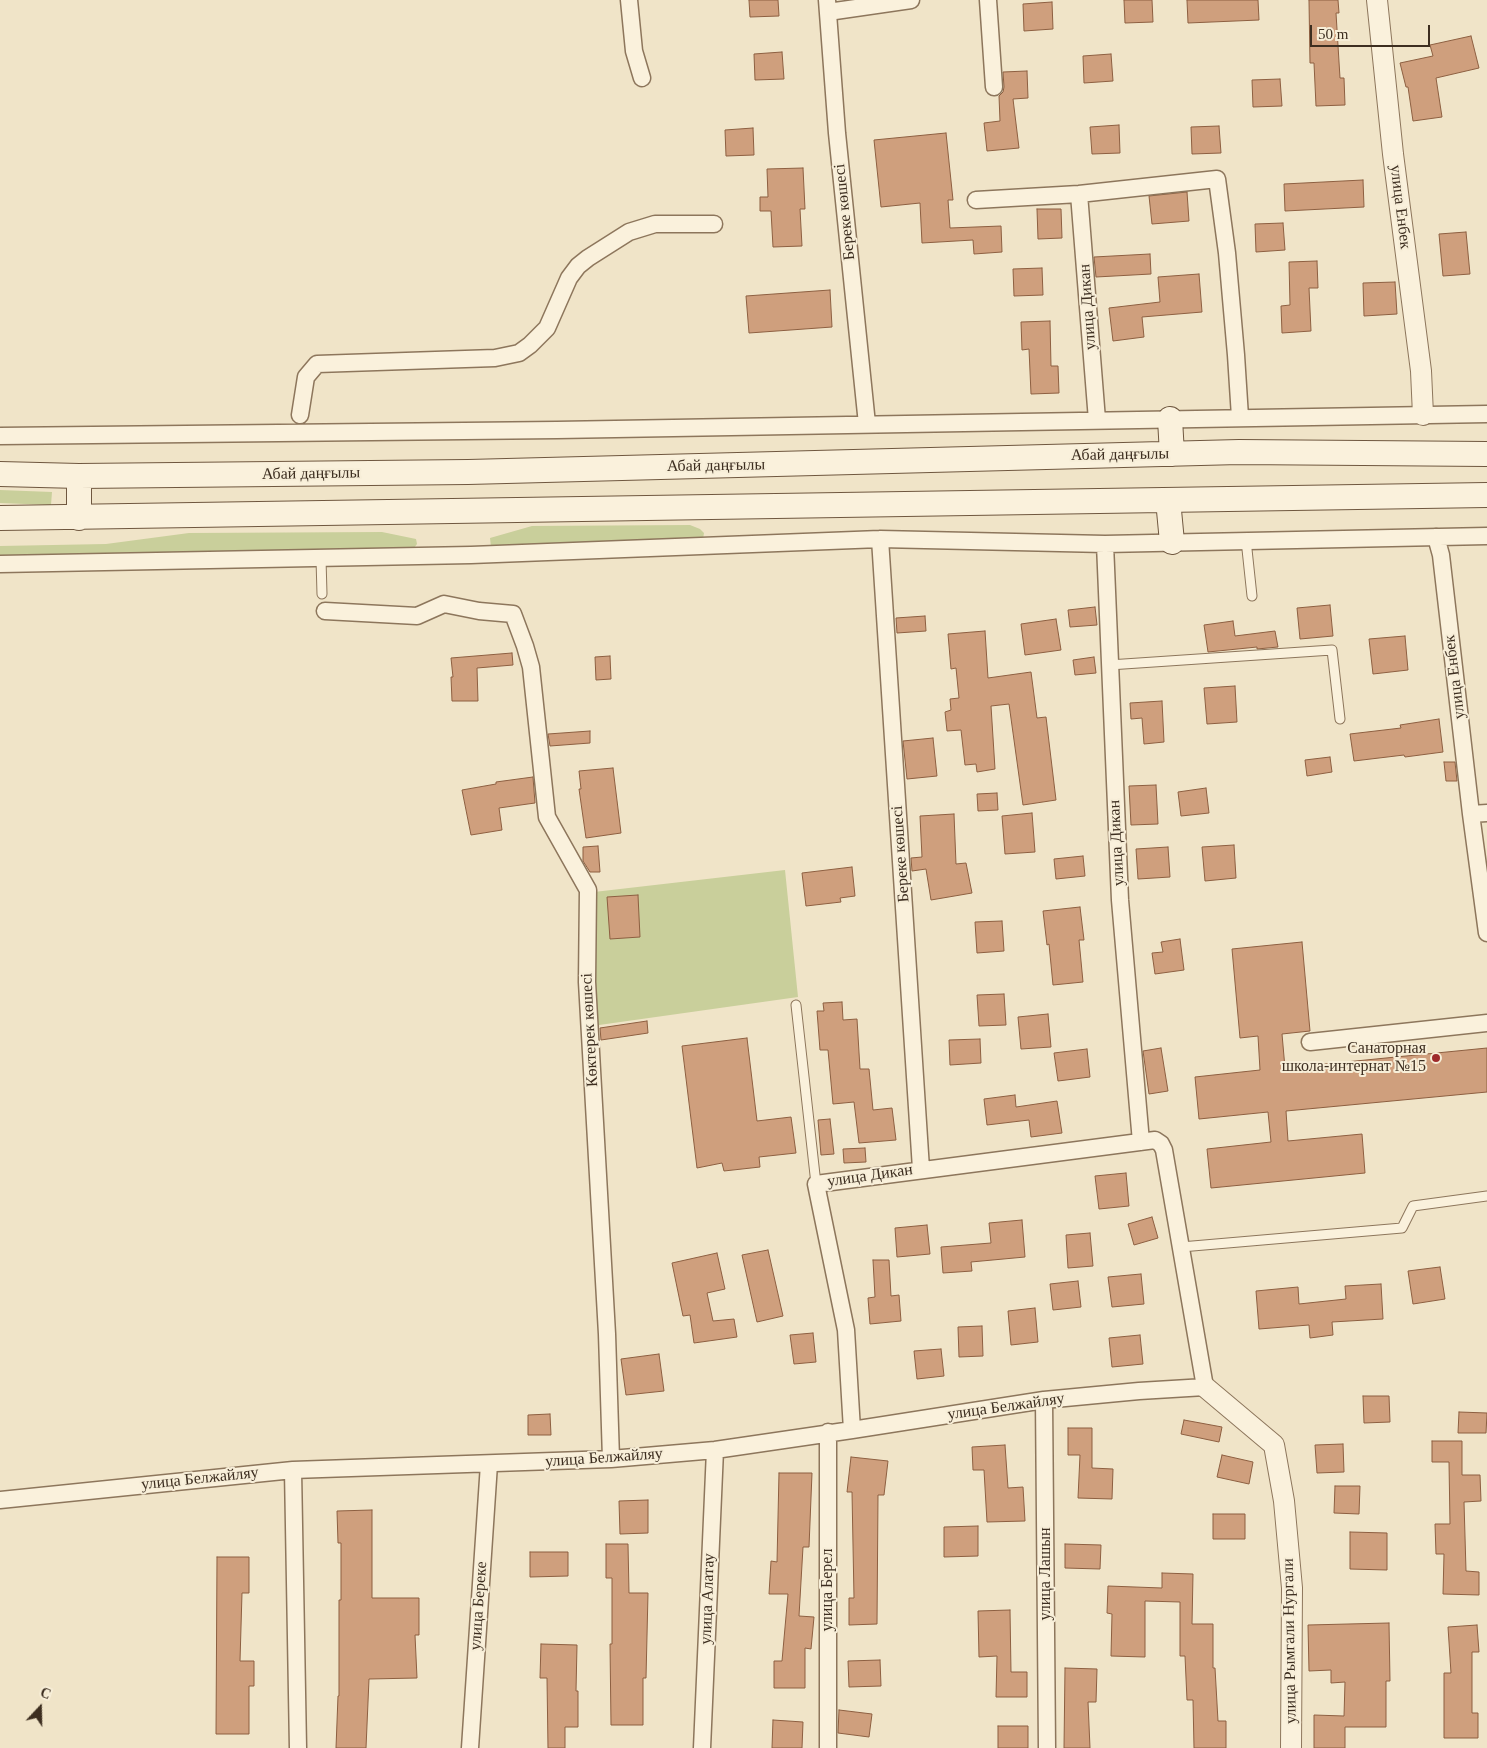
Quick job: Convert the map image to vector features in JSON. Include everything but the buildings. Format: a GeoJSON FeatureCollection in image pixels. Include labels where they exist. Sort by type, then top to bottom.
{"type":"FeatureCollection","features":[{"type":"Feature","properties":{"kind":"main road"},"geometry":{"type":"LineString","coordinates":[[1170,419],[1172,454]]}},
{"type":"Feature","properties":{"kind":"main road","name":"Абай даңғылы"},"geometry":{"type":"LineString","coordinates":[[0,474],[79,476],[468,472],[1239,452],[1487,454]]}},
{"type":"Feature","properties":{"kind":"main road"},"geometry":{"type":"LineString","coordinates":[[79,476],[80,518]]}},
{"type":"Feature","properties":{"kind":"main road"},"geometry":{"type":"LineString","coordinates":[[0,518],[1487,495]]}},
{"type":"Feature","properties":{"kind":"main road"},"geometry":{"type":"LineString","coordinates":[[1168,500],[1172,542]]}},
{"type":"Feature","properties":{"kind":"street"},"geometry":{"type":"LineString","coordinates":[[629,0],[634,51],[642,78]]}},
{"type":"Feature","properties":{"kind":"street"},"geometry":{"type":"LineString","coordinates":[[828,6],[911,0]]}},
{"type":"Feature","properties":{"kind":"street"},"geometry":{"type":"LineString","coordinates":[[988,0],[994,87]]}},
{"type":"Feature","properties":{"kind":"street","name":"улица Енбек"},"geometry":{"type":"LineString","coordinates":[[1377,0],[1393,154],[1421,372],[1423,415]]}},
{"type":"Feature","properties":{"kind":"street","name":"Береке көшесі"},"geometry":{"type":"LineString","coordinates":[[828,6],[837,134],[867,424]]}},
{"type":"Feature","properties":{"kind":"street"},"geometry":{"type":"LineString","coordinates":[[976,200],[1079,194],[1217,178],[1227,253],[1240,417]]}},
{"type":"Feature","properties":{"kind":"street","name":"улица Дикан"},"geometry":{"type":"LineString","coordinates":[[1079,194],[1097,420]]}},
{"type":"Feature","properties":{"kind":"street"},"geometry":{"type":"LineString","coordinates":[[300,414],[306,377],[317,364],[494,358],[519,353],[547,328],[569,278],[578,266],[588,258],[629,232],[655,224],[714,224]]}},
{"type":"Feature","properties":{"kind":"street"},"geometry":{"type":"LineString","coordinates":[[0,436],[567,430],[1487,414]]}},
{"type":"Feature","properties":{"kind":"street"},"geometry":{"type":"LineString","coordinates":[[0,564],[321,559],[708,547],[880,539],[1105,544],[1487,536]]}},
{"type":"Feature","properties":{"kind":"street","name":"улица Енбек"},"geometry":{"type":"LineString","coordinates":[[1436,537],[1441,556],[1476,815],[1487,933]]}},
{"type":"Feature","properties":{"kind":"street","name":"Береке көшесі"},"geometry":{"type":"LineString","coordinates":[[880,539],[921,1169]]}},
{"type":"Feature","properties":{"kind":"street","name":"улица Дикан"},"geometry":{"type":"LineString","coordinates":[[1105,544],[1120,900],[1141,1142]]}},
{"type":"Feature","properties":{"kind":"street","name":"Көктерек көшесі"},"geometry":{"type":"LineString","coordinates":[[326,610],[417,616],[444,604],[479,611],[513,614],[530,667],[547,817],[588,890],[587,982],[611,1459]]}},
{"type":"Feature","properties":{"kind":"street"},"geometry":{"type":"LineString","coordinates":[[1310,1042],[1487,1023]]}},
{"type":"Feature","properties":{"kind":"street","name":"улица Дикан"},"geometry":{"type":"LineString","coordinates":[[852,1430],[846,1330],[816,1184],[1155,1140],[1161,1144],[1164,1150],[1205,1387]]}},
{"type":"Feature","properties":{"kind":"street","name":"улица Белжайляу"},"geometry":{"type":"LineString","coordinates":[[0,1500],[293,1470],[611,1459],[715,1450],[1044,1400],[1205,1387]]}},
{"type":"Feature","properties":{"kind":"street","name":"улица Рымгали Нургали"},"geometry":{"type":"LineString","coordinates":[[1205,1387],[1274,1444],[1284,1500],[1292,1588],[1291,1748]]}},
{"type":"Feature","properties":{"kind":"street","name":"улица Лашын"},"geometry":{"type":"LineString","coordinates":[[1044,1400],[1047,1748]]}},
{"type":"Feature","properties":{"kind":"street","name":"улица Берел"},"geometry":{"type":"LineString","coordinates":[[828,1432],[828,1748]]}},
{"type":"Feature","properties":{"kind":"street","name":"улица Алатау"},"geometry":{"type":"LineString","coordinates":[[702,1748],[715,1450]]}},
{"type":"Feature","properties":{"kind":"street","name":"улица Береке"},"geometry":{"type":"LineString","coordinates":[[470,1748],[488,1464]]}},
{"type":"Feature","properties":{"kind":"street"},"geometry":{"type":"LineString","coordinates":[[293,1470],[298,1748]]}},
{"type":"Feature","properties":{"kind":"lane"},"geometry":{"type":"LineString","coordinates":[[1246,540],[1252,596]]}},
{"type":"Feature","properties":{"kind":"lane"},"geometry":{"type":"LineString","coordinates":[[321,559],[322,594]]}},
{"type":"Feature","properties":{"kind":"lane"},"geometry":{"type":"LineString","coordinates":[[1109,665],[1332,650],[1340,719]]}},
{"type":"Feature","properties":{"kind":"lane"},"geometry":{"type":"LineString","coordinates":[[796,1005],[816,1184]]}},
{"type":"Feature","properties":{"kind":"lane"},"geometry":{"type":"LineString","coordinates":[[1181,1247],[1402,1228],[1413,1206],[1487,1196]]}},
{"type":"Feature","properties":{"kind":"green space"},"geometry":{"type":"Polygon","coordinates":[[[0,490],[52,492],[51,505],[0,503],[0,490]]]}},
{"type":"Feature","properties":{"kind":"green space"},"geometry":{"type":"Polygon","coordinates":[[[690,525],[704,533],[703,539],[491,547],[490,538],[532,526],[690,525]]]}},
{"type":"Feature","properties":{"kind":"green space"},"geometry":{"type":"Polygon","coordinates":[[[382,532],[416,539],[417,544],[414,548],[354,551],[211,551],[0,557],[0,546],[106,544],[189,533],[382,532]]]}},
{"type":"Feature","properties":{"kind":"green space"},"geometry":{"type":"Polygon","coordinates":[[[785,870],[798,997],[592,1026],[594,892],[785,870]]]}},
{"type":"Feature","properties":{"kind":"place","name":"Санаторная школа-интернат №15"},"geometry":{"type":"Point","coordinates":[1436,1058]}}]}
